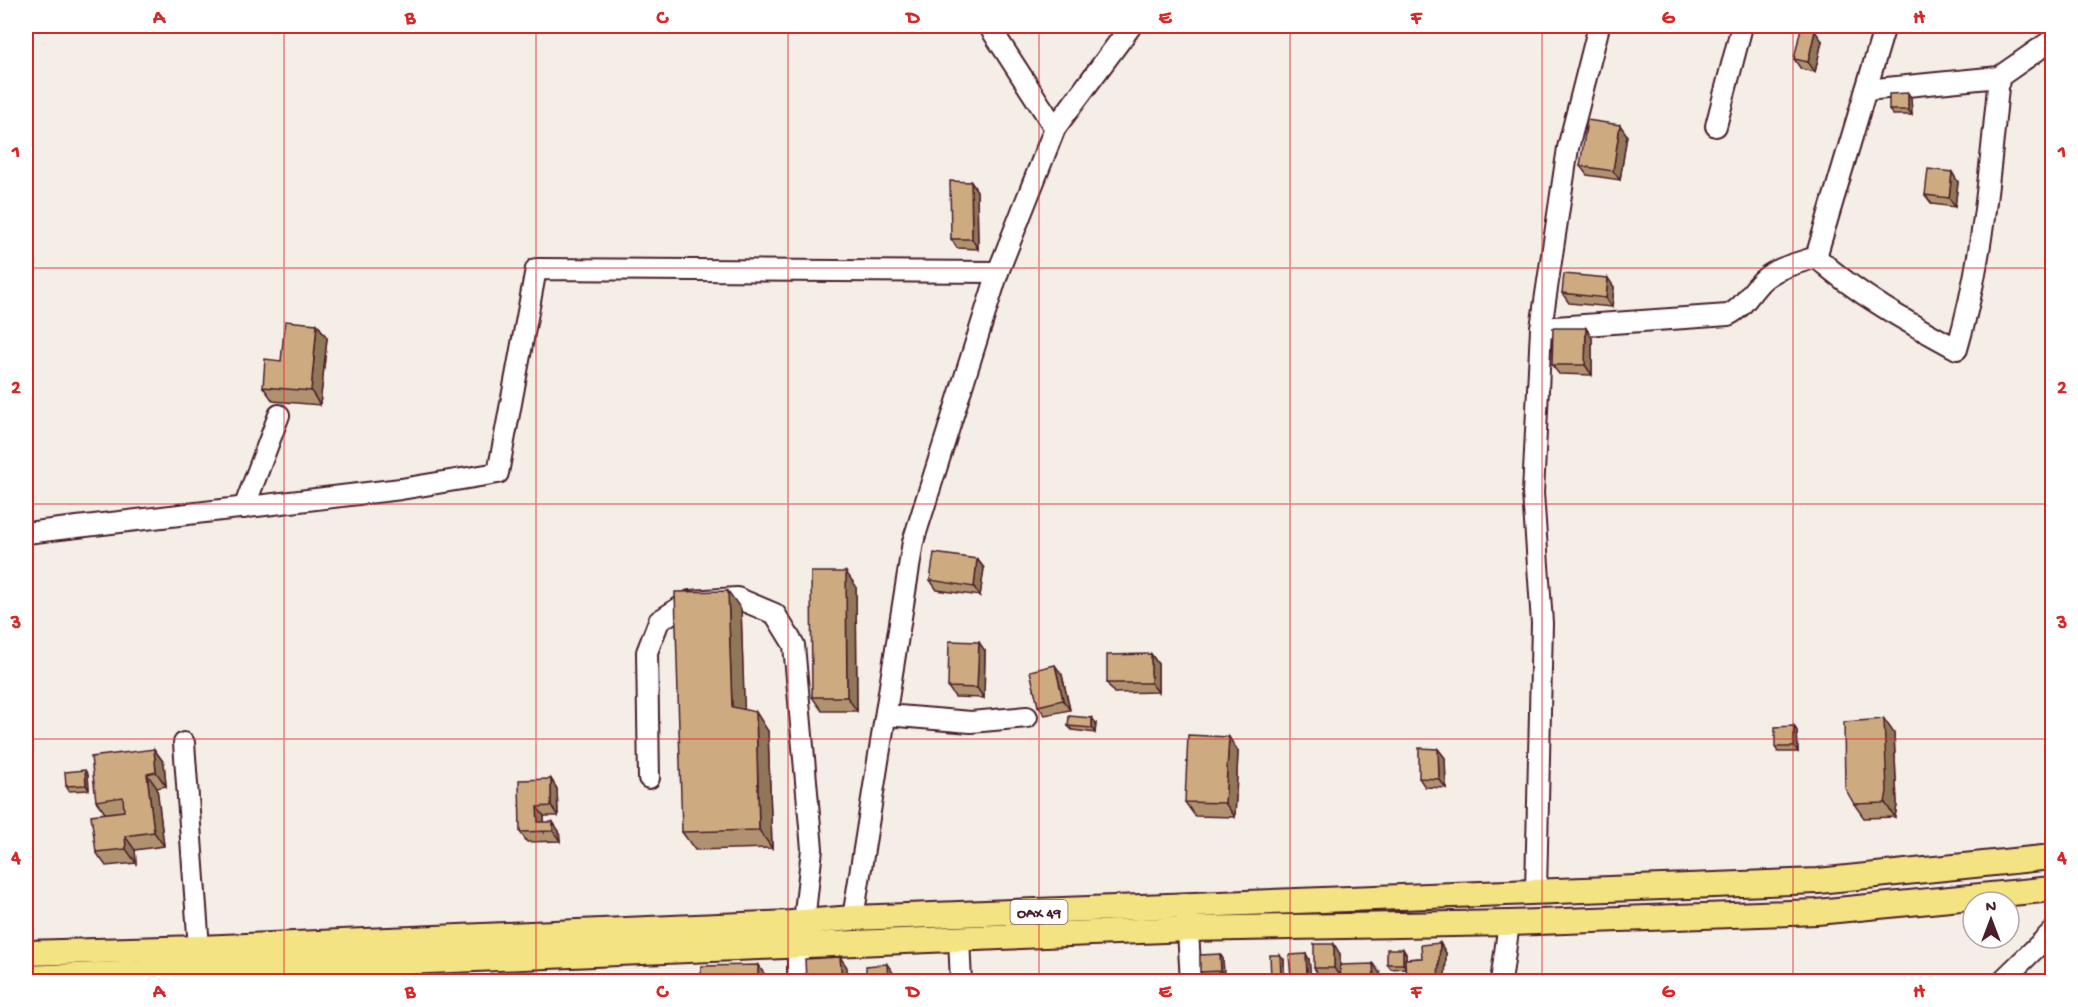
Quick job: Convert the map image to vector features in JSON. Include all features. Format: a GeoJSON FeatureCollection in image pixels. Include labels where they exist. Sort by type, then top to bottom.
{"type":"FeatureCollection","features":[{"type":"Feature","properties":{"kind":"main road","name":"OAX 49"},"geometry":{"type":"LineString","coordinates":[[26,978],[959,938],[1187,917],[1536,891],[1818,881],[2052,857]]}},
{"type":"Feature","properties":{"kind":"main road"},"geometry":{"type":"LineString","coordinates":[[1817,912],[1818,881]]}},
{"type":"Feature","properties":{"kind":"main road"},"geometry":{"type":"LineString","coordinates":[[1702,885],[1702,916]]}},
{"type":"Feature","properties":{"kind":"main road","name":"OAX 49"},"geometry":{"type":"LineString","coordinates":[[26,952],[199,948],[853,918],[1187,917],[1509,923],[1817,912],[2052,888]]}},
{"type":"Feature","properties":{"kind":"street"},"geometry":{"type":"LineString","coordinates":[[988,26],[1055,128]]}},
{"type":"Feature","properties":{"kind":"street"},"geometry":{"type":"LineString","coordinates":[[853,918],[913,543],[998,272],[1055,128],[1131,26]]}},
{"type":"Feature","properties":{"kind":"street"},"geometry":{"type":"LineString","coordinates":[[1536,891],[1542,622],[1533,494],[1541,328],[1568,148],[1599,26]]}},
{"type":"Feature","properties":{"kind":"street"},"geometry":{"type":"LineString","coordinates":[[1716,126],[1742,26]]}},
{"type":"Feature","properties":{"kind":"street"},"geometry":{"type":"LineString","coordinates":[[1816,257],[1885,26]]}},
{"type":"Feature","properties":{"kind":"street"},"geometry":{"type":"LineString","coordinates":[[1866,90],[1999,77],[2052,40]]}},
{"type":"Feature","properties":{"kind":"street"},"geometry":{"type":"LineString","coordinates":[[1816,257],[1841,279],[1872,301],[1957,350],[1976,274],[1984,222],[1999,77]]}},
{"type":"Feature","properties":{"kind":"street"},"geometry":{"type":"LineString","coordinates":[[1541,328],[1728,315],[1739,310],[1763,280],[1775,271],[1816,257]]}},
{"type":"Feature","properties":{"kind":"street"},"geometry":{"type":"LineString","coordinates":[[26,533],[401,489],[498,473],[536,269],[998,272]]}},
{"type":"Feature","properties":{"kind":"street"},"geometry":{"type":"LineString","coordinates":[[244,508],[279,415]]}},
{"type":"Feature","properties":{"kind":"street"},"geometry":{"type":"LineString","coordinates":[[649,778],[647,652],[659,621],[690,601],[737,598],[775,614],[794,645],[812,849],[804,922],[798,945],[798,981]]}},
{"type":"Feature","properties":{"kind":"street"},"geometry":{"type":"LineString","coordinates":[[886,715],[971,722],[1027,717]]}},
{"type":"Feature","properties":{"kind":"street"},"geometry":{"type":"LineString","coordinates":[[184,743],[199,948]]}},
{"type":"Feature","properties":{"kind":"street"},"geometry":{"type":"LineString","coordinates":[[1187,917],[1191,981]]}},
{"type":"Feature","properties":{"kind":"street"},"geometry":{"type":"LineString","coordinates":[[1501,981],[1509,923]]}},
{"type":"Feature","properties":{"kind":"street"},"geometry":{"type":"LineString","coordinates":[[2001,981],[2052,932]]}},
{"type":"Feature","properties":{"kind":"street"},"geometry":{"type":"LineString","coordinates":[[959,938],[961,981]]}},
{"type":"Feature","properties":{"kind":"building"},"geometry":{"type":"Polygon","coordinates":[[[1801,28],[1815,31],[1808,62],[1794,59],[1801,28]]]}},
{"type":"Feature","properties":{"kind":"building"},"geometry":{"type":"Polygon","coordinates":[[[1908,93],[1908,110],[1889,110],[1889,94],[1908,93]]]}},
{"type":"Feature","properties":{"kind":"building"},"geometry":{"type":"Polygon","coordinates":[[[1587,120],[1620,125],[1613,171],[1580,166],[1587,120]]]}},
{"type":"Feature","properties":{"kind":"building"},"geometry":{"type":"Polygon","coordinates":[[[1928,169],[1952,172],[1949,198],[1925,195],[1928,169]]]}},
{"type":"Feature","properties":{"kind":"building"},"geometry":{"type":"Polygon","coordinates":[[[950,181],[971,182],[972,239],[951,239],[950,181]]]}},
{"type":"Feature","properties":{"kind":"building"},"geometry":{"type":"Polygon","coordinates":[[[1564,274],[1608,278],[1606,298],[1562,293],[1564,274]]]}},
{"type":"Feature","properties":{"kind":"building"},"geometry":{"type":"Polygon","coordinates":[[[285,321],[317,324],[311,391],[263,387],[265,359],[281,361],[285,321]]]}},
{"type":"Feature","properties":{"kind":"building"},"geometry":{"type":"Polygon","coordinates":[[[1553,328],[1586,328],[1585,365],[1552,365],[1553,328]]]}},
{"type":"Feature","properties":{"kind":"building"},"geometry":{"type":"Polygon","coordinates":[[[934,553],[977,559],[974,587],[930,580],[934,553]]]}},
{"type":"Feature","properties":{"kind":"building"},"geometry":{"type":"Polygon","coordinates":[[[811,572],[846,572],[847,697],[812,697],[811,572]]]}},
{"type":"Feature","properties":{"kind":"building"},"geometry":{"type":"Polygon","coordinates":[[[728,591],[732,707],[756,712],[759,830],[682,832],[675,592],[728,591]]]}},
{"type":"Feature","properties":{"kind":"building"},"geometry":{"type":"Polygon","coordinates":[[[949,641],[979,642],[977,688],[948,687],[949,641]]]}},
{"type":"Feature","properties":{"kind":"building"},"geometry":{"type":"Polygon","coordinates":[[[1151,654],[1151,683],[1107,683],[1107,655],[1151,654]]]}},
{"type":"Feature","properties":{"kind":"building"},"geometry":{"type":"Polygon","coordinates":[[[1055,665],[1063,700],[1038,706],[1030,671],[1055,665]]]}},
{"type":"Feature","properties":{"kind":"building"},"geometry":{"type":"Polygon","coordinates":[[[1069,716],[1092,718],[1092,728],[1068,726],[1069,716]]]}},
{"type":"Feature","properties":{"kind":"building"},"geometry":{"type":"Polygon","coordinates":[[[1884,719],[1887,791],[1885,803],[1854,804],[1845,788],[1844,722],[1884,719]]]}},
{"type":"Feature","properties":{"kind":"building"},"geometry":{"type":"Polygon","coordinates":[[[1794,726],[1794,747],[1775,747],[1775,727],[1794,726]]]}},
{"type":"Feature","properties":{"kind":"building"},"geometry":{"type":"Polygon","coordinates":[[[1188,735],[1229,737],[1225,803],[1185,802],[1188,735]]]}},
{"type":"Feature","properties":{"kind":"building"},"geometry":{"type":"Polygon","coordinates":[[[1419,748],[1438,749],[1439,779],[1419,778],[1419,748]]]}},
{"type":"Feature","properties":{"kind":"building"},"geometry":{"type":"Polygon","coordinates":[[[154,749],[156,772],[147,774],[154,832],[125,836],[126,849],[96,852],[91,815],[124,811],[123,797],[96,801],[91,757],[154,749]]]}},
{"type":"Feature","properties":{"kind":"building"},"geometry":{"type":"Polygon","coordinates":[[[85,770],[86,785],[66,786],[65,772],[85,770]]]}},
{"type":"Feature","properties":{"kind":"building"},"geometry":{"type":"Polygon","coordinates":[[[551,779],[551,806],[537,807],[538,822],[553,822],[553,831],[520,832],[519,780],[551,779]]]}},
{"type":"Feature","properties":{"kind":"building"},"geometry":{"type":"Polygon","coordinates":[[[1440,943],[1438,978],[1464,978],[1464,981],[1406,981],[1405,959],[1422,958],[1421,945],[1440,943]]]}},
{"type":"Feature","properties":{"kind":"building"},"geometry":{"type":"Polygon","coordinates":[[[1314,944],[1334,944],[1334,968],[1314,968],[1314,944]]]}},
{"type":"Feature","properties":{"kind":"building"},"geometry":{"type":"Polygon","coordinates":[[[1387,949],[1403,949],[1403,964],[1387,964],[1387,949]]]}},
{"type":"Feature","properties":{"kind":"building"},"geometry":{"type":"Polygon","coordinates":[[[1220,954],[1221,971],[1200,972],[1200,955],[1220,954]]]}},
{"type":"Feature","properties":{"kind":"building"},"geometry":{"type":"Polygon","coordinates":[[[1306,954],[1307,976],[1291,977],[1289,955],[1306,954]]]}},
{"type":"Feature","properties":{"kind":"building"},"geometry":{"type":"Polygon","coordinates":[[[1270,955],[1280,955],[1281,977],[1271,978],[1270,955]]]}},
{"type":"Feature","properties":{"kind":"building"},"geometry":{"type":"Polygon","coordinates":[[[840,957],[842,981],[806,981],[805,959],[840,957]]]}},
{"type":"Feature","properties":{"kind":"building"},"geometry":{"type":"Polygon","coordinates":[[[887,964],[888,981],[866,981],[866,966],[887,964]]]}},
{"type":"Feature","properties":{"kind":"building"},"geometry":{"type":"Polygon","coordinates":[[[1373,964],[1374,981],[1341,981],[1340,965],[1373,964]]]}},
{"type":"Feature","properties":{"kind":"building"},"geometry":{"type":"Polygon","coordinates":[[[758,965],[758,981],[701,981],[701,966],[758,965]]]}},
{"type":"Feature","properties":{"kind":"building"},"geometry":{"type":"Polygon","coordinates":[[[1243,976],[1261,976],[1261,981],[1243,981],[1243,976]]]}}]}
